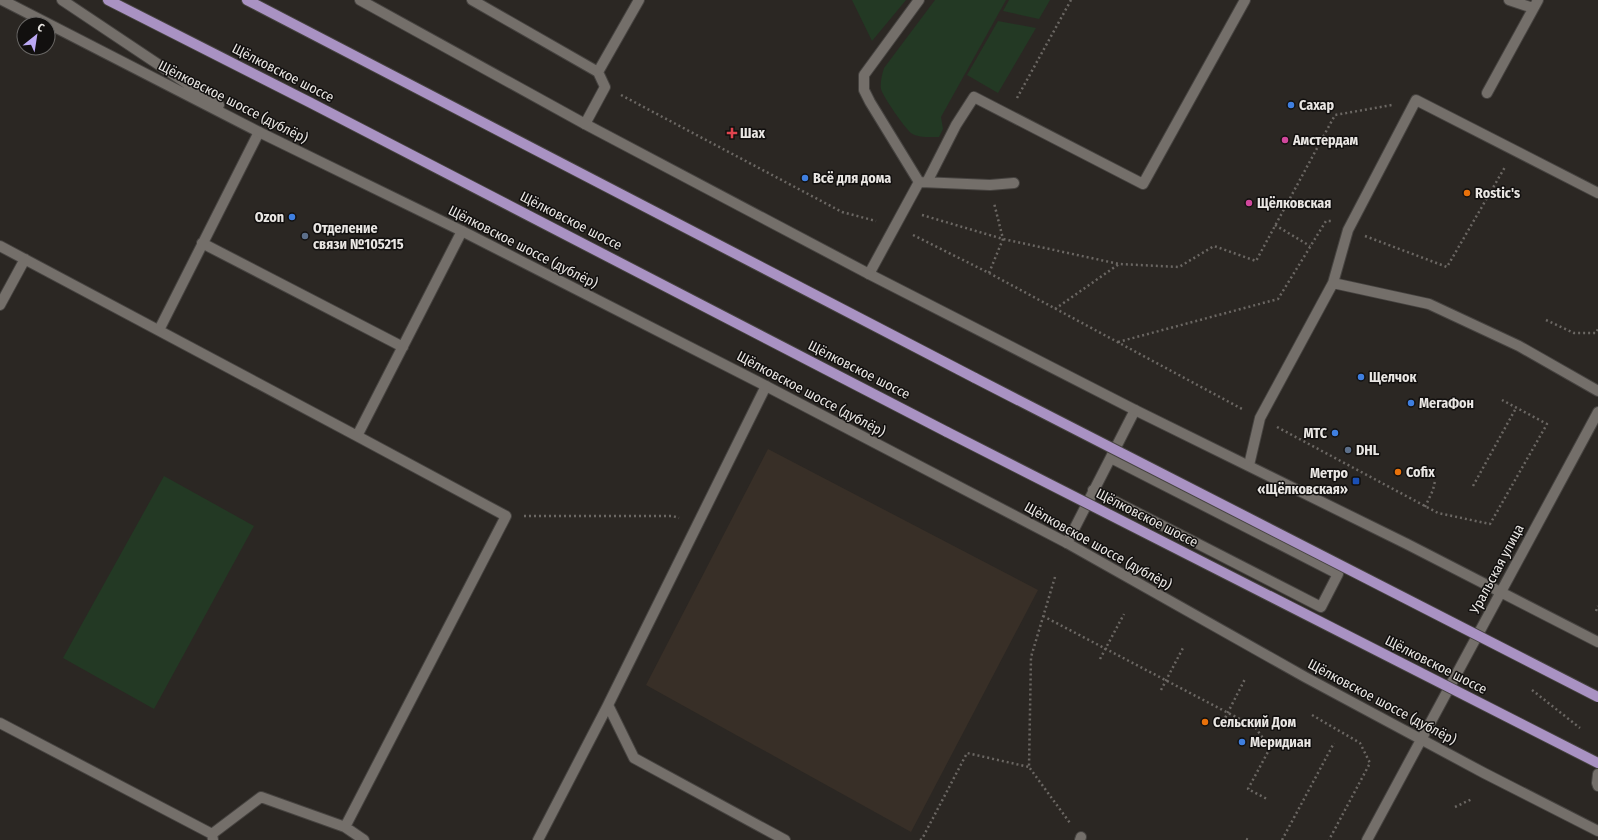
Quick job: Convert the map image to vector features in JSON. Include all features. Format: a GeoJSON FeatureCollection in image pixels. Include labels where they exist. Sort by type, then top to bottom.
{"type":"FeatureCollection","features":[{"type":"Feature","properties":{"kind":"main road","name":"Щёлковское шоссе (дублёр)"},"geometry":{"type":"LineString","coordinates":[[2,0],[259,132],[462,231],[766,386],[1067,543],[1305,677],[1484,773],[1598,831]]}},
{"type":"Feature","properties":{"kind":"main road"},"geometry":{"type":"LineString","coordinates":[[62,0],[259,132],[159,330]]}},
{"type":"Feature","properties":{"kind":"main road","name":"Щёлковское шоссе"},"geometry":{"type":"LineString","coordinates":[[108,0],[311,103],[947,432],[1598,763]]}},
{"type":"Feature","properties":{"kind":"main road"},"geometry":{"type":"LineString","coordinates":[[246,0],[975,378],[1598,697]]}},
{"type":"Feature","properties":{"kind":"main road"},"geometry":{"type":"LineString","coordinates":[[360,0],[585,124],[870,274],[1136,410],[1598,642]]}},
{"type":"Feature","properties":{"kind":"main road"},"geometry":{"type":"LineString","coordinates":[[472,0],[598,72],[605,87],[585,124]]}},
{"type":"Feature","properties":{"kind":"main road"},"geometry":{"type":"LineString","coordinates":[[598,72],[639,0]]}},
{"type":"Feature","properties":{"kind":"main road"},"geometry":{"type":"LineString","coordinates":[[919,0],[864,75],[864,90],[870,102],[923,182]]}},
{"type":"Feature","properties":{"kind":"main road"},"geometry":{"type":"LineString","coordinates":[[870,274],[904,210],[923,182],[974,97],[1143,184],[1245,0]]}},
{"type":"Feature","properties":{"kind":"main road"},"geometry":{"type":"LineString","coordinates":[[1487,93],[1535,4],[1509,0]]}},
{"type":"Feature","properties":{"kind":"main road"},"geometry":{"type":"LineString","coordinates":[[1248,465],[1260,418],[1333,283],[1350,226],[1416,100],[1598,193]]}},
{"type":"Feature","properties":{"kind":"main road"},"geometry":{"type":"LineString","coordinates":[[923,182],[990,185],[1014,183]]}},
{"type":"Feature","properties":{"kind":"main road"},"geometry":{"type":"LineString","coordinates":[[356,436],[462,231]]}},
{"type":"Feature","properties":{"kind":"main road"},"geometry":{"type":"LineString","coordinates":[[202,243],[403,347]]}},
{"type":"Feature","properties":{"kind":"main road"},"geometry":{"type":"LineString","coordinates":[[0,246],[506,516],[345,827]]}},
{"type":"Feature","properties":{"kind":"main road"},"geometry":{"type":"LineString","coordinates":[[0,305],[25,259]]}},
{"type":"Feature","properties":{"kind":"main road"},"geometry":{"type":"LineString","coordinates":[[1333,283],[1429,304],[1520,346],[1598,391]]}},
{"type":"Feature","properties":{"kind":"main road"},"geometry":{"type":"LineString","coordinates":[[538,840],[608,705],[766,386]]}},
{"type":"Feature","properties":{"kind":"main road"},"geometry":{"type":"LineString","coordinates":[[1067,543],[1093,490],[1136,410]]}},
{"type":"Feature","properties":{"kind":"main road","name":"Уральская улица"},"geometry":{"type":"LineString","coordinates":[[1367,840],[1598,412]]}},
{"type":"Feature","properties":{"kind":"main road"},"geometry":{"type":"LineString","coordinates":[[1093,490],[1322,607],[1338,574],[1111,458]]}},
{"type":"Feature","properties":{"kind":"main road"},"geometry":{"type":"LineString","coordinates":[[608,705],[634,758],[786,840]]}},
{"type":"Feature","properties":{"kind":"main road"},"geometry":{"type":"LineString","coordinates":[[0,723],[213,837],[262,797],[345,827],[364,840]]}},
{"type":"Feature","properties":{"kind":"main road"},"geometry":{"type":"LineString","coordinates":[[1598,774],[1596,783],[1598,786]]}},
{"type":"Feature","properties":{"kind":"path"},"geometry":{"type":"LineString","coordinates":[[1008,114],[1071,0]]}},
{"type":"Feature","properties":{"kind":"path"},"geometry":{"type":"LineString","coordinates":[[605,87],[842,212],[895,226],[989,273],[1438,513],[1490,524],[1546,424],[1502,400]]}},
{"type":"Feature","properties":{"kind":"path"},"geometry":{"type":"LineString","coordinates":[[904,210],[1003,239],[1119,264],[1179,268],[1214,246],[1256,261],[1335,115],[1416,100]]}},
{"type":"Feature","properties":{"kind":"path"},"geometry":{"type":"LineString","coordinates":[[1117,342],[1278,299],[1326,221],[1350,226],[1447,267],[1514,151]]}},
{"type":"Feature","properties":{"kind":"path"},"geometry":{"type":"LineString","coordinates":[[989,273],[1003,239],[990,185]]}},
{"type":"Feature","properties":{"kind":"path"},"geometry":{"type":"LineString","coordinates":[[1275,225],[1310,246]]}},
{"type":"Feature","properties":{"kind":"path"},"geometry":{"type":"LineString","coordinates":[[1055,308],[1119,264]]}},
{"type":"Feature","properties":{"kind":"path"},"geometry":{"type":"LineString","coordinates":[[1546,320],[1574,333],[1596,333],[1598,329]]}},
{"type":"Feature","properties":{"kind":"path"},"geometry":{"type":"LineString","coordinates":[[1473,486],[1516,408]]}},
{"type":"Feature","properties":{"kind":"path"},"geometry":{"type":"LineString","coordinates":[[1425,507],[1433,490],[1435,481]]}},
{"type":"Feature","properties":{"kind":"path"},"geometry":{"type":"LineString","coordinates":[[506,516],[673,516],[696,526]]}},
{"type":"Feature","properties":{"kind":"path"},"geometry":{"type":"LineString","coordinates":[[1056,576],[1031,657],[1030,767],[1080,839]]}},
{"type":"Feature","properties":{"kind":"path"},"geometry":{"type":"LineString","coordinates":[[1596,611],[1598,606]]}},
{"type":"Feature","properties":{"kind":"path"},"geometry":{"type":"LineString","coordinates":[[1100,659],[1124,614]]}},
{"type":"Feature","properties":{"kind":"path"},"geometry":{"type":"LineString","coordinates":[[1043,616],[1255,727],[1270,748],[1248,789],[1267,799]]}},
{"type":"Feature","properties":{"kind":"path"},"geometry":{"type":"LineString","coordinates":[[1162,690],[1184,646]]}},
{"type":"Feature","properties":{"kind":"path"},"geometry":{"type":"LineString","coordinates":[[1223,722],[1245,679]]}},
{"type":"Feature","properties":{"kind":"path"},"geometry":{"type":"LineString","coordinates":[[1532,690],[1580,728]]}},
{"type":"Feature","properties":{"kind":"path"},"geometry":{"type":"LineString","coordinates":[[1312,715],[1360,743],[1370,763],[1329,840]]}},
{"type":"Feature","properties":{"kind":"path"},"geometry":{"type":"LineString","coordinates":[[1282,840],[1334,743]]}},
{"type":"Feature","properties":{"kind":"path"},"geometry":{"type":"LineString","coordinates":[[920,840],[922,839],[967,753],[1030,767]]}},
{"type":"Feature","properties":{"kind":"path"},"geometry":{"type":"LineString","coordinates":[[1455,806],[1472,799]]}},
{"type":"Feature","properties":{"kind":"shaded area"},"geometry":{"type":"Polygon","coordinates":[[[768,449],[1038,590],[911,832],[646,685],[768,449]]]}},
{"type":"Feature","properties":{"kind":"green space"},"geometry":{"type":"Polygon","coordinates":[[[852,0],[906,0],[872,41],[852,0]]]}},
{"type":"Feature","properties":{"kind":"green space"},"geometry":{"type":"Polygon","coordinates":[[[935,0],[1006,0],[941,117],[943,129],[939,137],[924,137],[911,133],[904,125],[886,99],[881,89],[881,84],[884,68],[935,0]]]}},
{"type":"Feature","properties":{"kind":"green space"},"geometry":{"type":"Polygon","coordinates":[[[1009,0],[1050,0],[1039,19],[1003,11],[1009,0]]]}},
{"type":"Feature","properties":{"kind":"green space"},"geometry":{"type":"Polygon","coordinates":[[[998,21],[1036,28],[998,93],[967,75],[998,21]]]}},
{"type":"Feature","properties":{"kind":"green space"},"geometry":{"type":"Polygon","coordinates":[[[164,476],[254,526],[154,709],[63,658],[164,476]]]}},
{"type":"Feature","properties":{"kind":"place","name":"Сахар"},"geometry":{"type":"Point","coordinates":[1291,105]}},
{"type":"Feature","properties":{"kind":"place","name":"Шах"},"geometry":{"type":"Point","coordinates":[732,133]}},
{"type":"Feature","properties":{"kind":"place","name":"Амстердам"},"geometry":{"type":"Point","coordinates":[1285,140]}},
{"type":"Feature","properties":{"kind":"place","name":"Всё для дома"},"geometry":{"type":"Point","coordinates":[805,178]}},
{"type":"Feature","properties":{"kind":"place","name":"Rostic's"},"geometry":{"type":"Point","coordinates":[1467,193]}},
{"type":"Feature","properties":{"kind":"place","name":"Щёлковская"},"geometry":{"type":"Point","coordinates":[1249,203]}},
{"type":"Feature","properties":{"kind":"place","name":"Ozon"},"geometry":{"type":"Point","coordinates":[292,217]}},
{"type":"Feature","properties":{"kind":"place","name":"Отделение связи №105215"},"geometry":{"type":"Point","coordinates":[305,236]}},
{"type":"Feature","properties":{"kind":"place","name":"Щелчок"},"geometry":{"type":"Point","coordinates":[1361,377]}},
{"type":"Feature","properties":{"kind":"place","name":"МегаФон"},"geometry":{"type":"Point","coordinates":[1411,403]}},
{"type":"Feature","properties":{"kind":"place","name":"МТС"},"geometry":{"type":"Point","coordinates":[1335,433]}},
{"type":"Feature","properties":{"kind":"place","name":"DHL"},"geometry":{"type":"Point","coordinates":[1348,450]}},
{"type":"Feature","properties":{"kind":"place","name":"Cofix"},"geometry":{"type":"Point","coordinates":[1398,472]}},
{"type":"Feature","properties":{"kind":"place","name":"Метро «Щёлковская»"},"geometry":{"type":"Point","coordinates":[1356,481]}},
{"type":"Feature","properties":{"kind":"place","name":"Сельский Дом"},"geometry":{"type":"Point","coordinates":[1205,722]}},
{"type":"Feature","properties":{"kind":"place","name":"Меридиан"},"geometry":{"type":"Point","coordinates":[1242,742]}}]}
